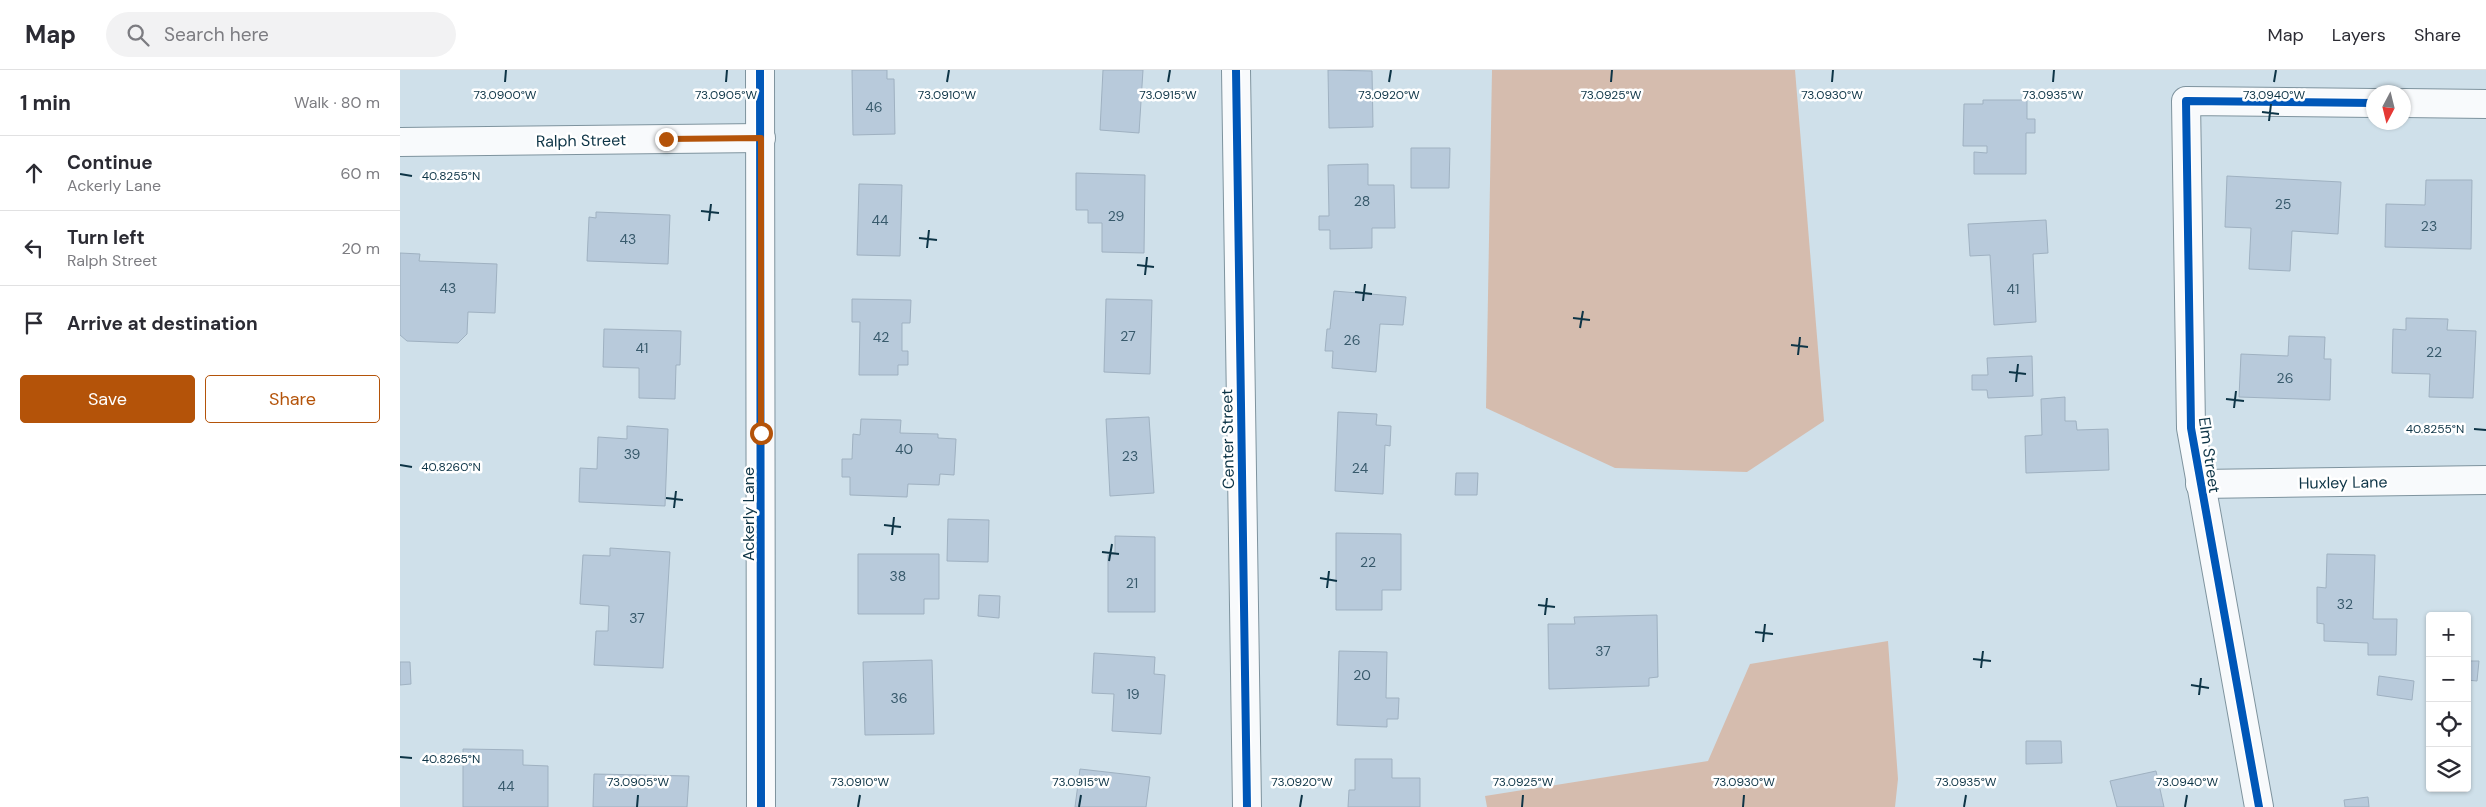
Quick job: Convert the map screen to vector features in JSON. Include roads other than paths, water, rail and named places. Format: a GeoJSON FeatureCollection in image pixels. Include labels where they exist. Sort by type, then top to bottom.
{"type":"FeatureCollection","features":[{"type":"Feature","properties":{"kind":"street","name":"Ackerly Lane"},"geometry":{"type":"LineString","coordinates":[[760,70],[761,807]]}},
{"type":"Feature","properties":{"kind":"street","name":"Center Street"},"geometry":{"type":"LineString","coordinates":[[1236,70],[1247,807]]}},
{"type":"Feature","properties":{"kind":"street","name":"Elm Street"},"geometry":{"type":"LineString","coordinates":[[2259,807],[2191,428],[2186,101],[2366,103]]}},
{"type":"Feature","properties":{"kind":"street"},"geometry":{"type":"LineString","coordinates":[[2411,103],[2486,104]]}},
{"type":"Feature","properties":{"kind":"street","name":"Ralph Street"},"geometry":{"type":"LineString","coordinates":[[400,142],[761,138]]}},
{"type":"Feature","properties":{"kind":"street","name":"Huxley Lane"},"geometry":{"type":"LineString","coordinates":[[2200,484],[2486,480]]}}]}
